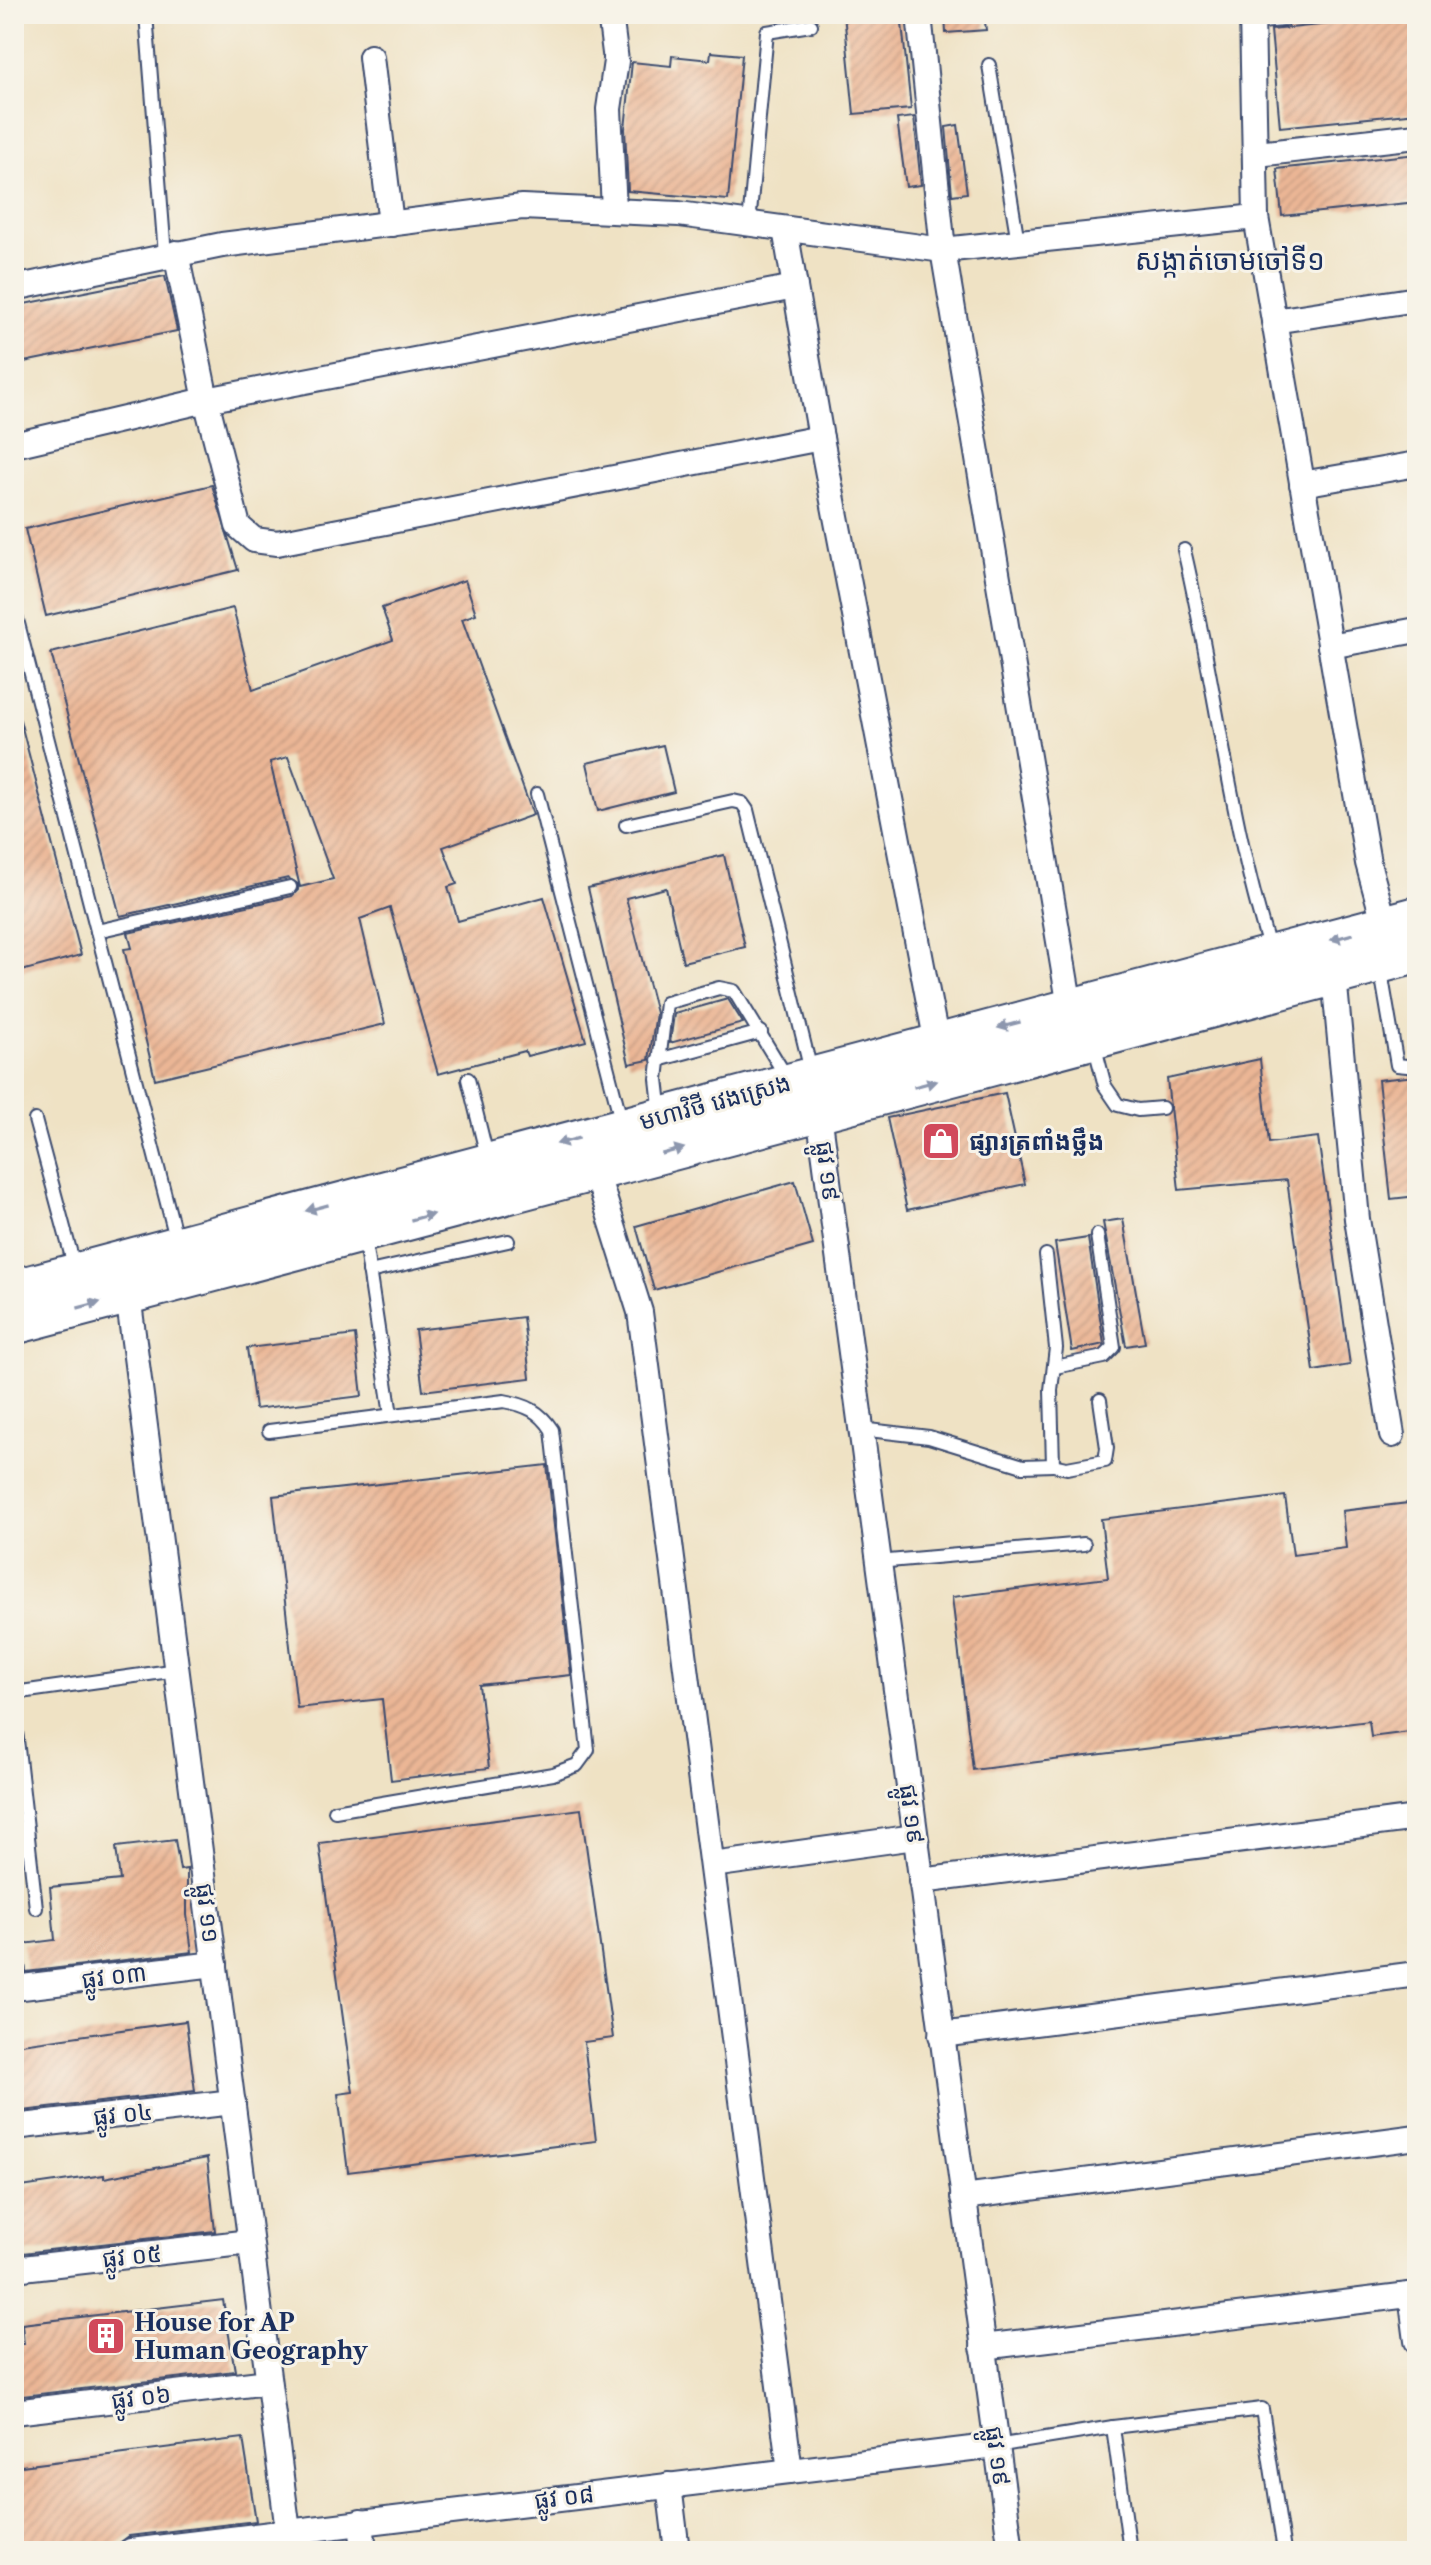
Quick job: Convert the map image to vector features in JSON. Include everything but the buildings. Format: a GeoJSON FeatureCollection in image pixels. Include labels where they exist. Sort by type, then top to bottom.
{"type":"FeatureCollection","features":[{"type":"Feature","properties":{"kind":"main road","name":"មហាវិថី វេងស្រេង"},"geometry":{"type":"LineString","coordinates":[[14,1325],[596,1172],[802,1098],[937,1044],[1080,1031],[1272,955],[1401,921]]}},
{"type":"Feature","properties":{"kind":"main road","name":"មហាវិថី វេងស្រេង"},"geometry":{"type":"LineString","coordinates":[[14,1289],[662,1117],[802,1098],[1080,1031],[1334,976],[1417,954]]}},
{"type":"Feature","properties":{"kind":"street"},"geometry":{"type":"LineString","coordinates":[[610,14],[616,61],[609,109],[614,210]]}},
{"type":"Feature","properties":{"kind":"street"},"geometry":{"type":"LineString","coordinates":[[919,14],[943,250],[1080,1031]]}},
{"type":"Feature","properties":{"kind":"street"},"geometry":{"type":"LineString","coordinates":[[1282,14],[1252,16],[1256,217],[1368,863],[1401,921]]}},
{"type":"Feature","properties":{"kind":"street"},"geometry":{"type":"LineString","coordinates":[[371,57],[391,224]]}},
{"type":"Feature","properties":{"kind":"street"},"geometry":{"type":"LineString","coordinates":[[1257,154],[1417,136]]}},
{"type":"Feature","properties":{"kind":"street"},"geometry":{"type":"LineString","coordinates":[[14,288],[171,254],[522,207],[614,210],[943,250],[1256,217]]}},
{"type":"Feature","properties":{"kind":"street"},"geometry":{"type":"LineString","coordinates":[[785,229],[821,438],[937,1044]]}},
{"type":"Feature","properties":{"kind":"street"},"geometry":{"type":"LineString","coordinates":[[171,254],[238,526],[254,540],[277,543],[821,438]]}},
{"type":"Feature","properties":{"kind":"street"},"geometry":{"type":"LineString","coordinates":[[14,445],[206,400],[795,287]]}},
{"type":"Feature","properties":{"kind":"street"},"geometry":{"type":"LineString","coordinates":[[1274,321],[1417,299]]}},
{"type":"Feature","properties":{"kind":"street"},"geometry":{"type":"LineString","coordinates":[[1302,484],[1417,464]]}},
{"type":"Feature","properties":{"kind":"street"},"geometry":{"type":"LineString","coordinates":[[1330,646],[1417,630]]}},
{"type":"Feature","properties":{"kind":"street"},"geometry":{"type":"LineString","coordinates":[[1334,976],[1357,1219],[1392,1435]]}},
{"type":"Feature","properties":{"kind":"street","name":"ផ្លូវ ១៩"},"geometry":{"type":"LineString","coordinates":[[802,1098],[860,1429],[1011,2551]]}},
{"type":"Feature","properties":{"kind":"street"},"geometry":{"type":"LineString","coordinates":[[596,1172],[640,1312],[790,2471]]}},
{"type":"Feature","properties":{"kind":"street","name":"ផ្លូវ ១១"},"geometry":{"type":"LineString","coordinates":[[128,1295],[288,2531]]}},
{"type":"Feature","properties":{"kind":"street"},"geometry":{"type":"LineString","coordinates":[[921,1881],[1417,1818]]}},
{"type":"Feature","properties":{"kind":"street"},"geometry":{"type":"LineString","coordinates":[[712,1865],[915,1837]]}},
{"type":"Feature","properties":{"kind":"street","name":"ផ្លូវ ០៣"},"geometry":{"type":"LineString","coordinates":[[14,1988],[215,1964]]}},
{"type":"Feature","properties":{"kind":"street"},"geometry":{"type":"LineString","coordinates":[[941,2035],[1417,1974]]}},
{"type":"Feature","properties":{"kind":"street","name":"ផ្លូវ ០៤"},"geometry":{"type":"LineString","coordinates":[[14,2127],[233,2102]]}},
{"type":"Feature","properties":{"kind":"street"},"geometry":{"type":"LineString","coordinates":[[963,2197],[1417,2137]]}},
{"type":"Feature","properties":{"kind":"street","name":"ផ្លូវ ០៥"},"geometry":{"type":"LineString","coordinates":[[14,2269],[250,2242]]}},
{"type":"Feature","properties":{"kind":"street"},"geometry":{"type":"LineString","coordinates":[[983,2347],[1414,2294],[1417,2341]]}},
{"type":"Feature","properties":{"kind":"street","name":"ផ្លូវ ០៦"},"geometry":{"type":"LineString","coordinates":[[14,2412],[268,2382]]}},
{"type":"Feature","properties":{"kind":"street","name":"ផ្លូវ ០៨"},"geometry":{"type":"LineString","coordinates":[[131,2551],[996,2446]]}},
{"type":"Feature","properties":{"kind":"street"},"geometry":{"type":"LineString","coordinates":[[669,2485],[677,2551]]}},
{"type":"Feature","properties":{"kind":"street"},"geometry":{"type":"LineString","coordinates":[[361,2522],[364,2551]]}},
{"type":"Feature","properties":{"kind":"lane"},"geometry":{"type":"LineString","coordinates":[[146,14],[171,254]]}},
{"type":"Feature","properties":{"kind":"lane"},"geometry":{"type":"LineString","coordinates":[[749,224],[767,32],[811,25]]}},
{"type":"Feature","properties":{"kind":"lane"},"geometry":{"type":"LineString","coordinates":[[989,65],[1018,242]]}},
{"type":"Feature","properties":{"kind":"lane"},"geometry":{"type":"LineString","coordinates":[[1184,550],[1204,636],[1256,905],[1272,955]]}},
{"type":"Feature","properties":{"kind":"lane"},"geometry":{"type":"LineString","coordinates":[[14,608],[177,1245]]}},
{"type":"Feature","properties":{"kind":"lane"},"geometry":{"type":"LineString","coordinates":[[537,794],[623,1127]]}},
{"type":"Feature","properties":{"kind":"lane"},"geometry":{"type":"LineString","coordinates":[[626,825],[733,801],[742,803],[747,810],[802,1098]]}},
{"type":"Feature","properties":{"kind":"lane"},"geometry":{"type":"LineString","coordinates":[[97,931],[290,887]]}},
{"type":"Feature","properties":{"kind":"lane"},"geometry":{"type":"LineString","coordinates":[[1380,964],[1397,1065],[1417,1067]]}},
{"type":"Feature","properties":{"kind":"lane"},"geometry":{"type":"LineString","coordinates":[[662,1117],[658,1060],[663,1009],[671,1000],[726,987],[734,991],[802,1098]]}},
{"type":"Feature","properties":{"kind":"lane"},"geometry":{"type":"LineString","coordinates":[[1080,1031],[1112,1100],[1128,1109],[1162,1108]]}},
{"type":"Feature","properties":{"kind":"lane"},"geometry":{"type":"LineString","coordinates":[[658,1060],[761,1032]]}},
{"type":"Feature","properties":{"kind":"lane"},"geometry":{"type":"LineString","coordinates":[[468,1079],[489,1163]]}},
{"type":"Feature","properties":{"kind":"lane"},"geometry":{"type":"LineString","coordinates":[[35,1120],[76,1272]]}},
{"type":"Feature","properties":{"kind":"lane"},"geometry":{"type":"LineString","coordinates":[[363,1233],[391,1415]]}},
{"type":"Feature","properties":{"kind":"lane"},"geometry":{"type":"LineString","coordinates":[[1055,1367],[1104,1357],[1114,1347],[1097,1235]]}},
{"type":"Feature","properties":{"kind":"lane"},"geometry":{"type":"LineString","coordinates":[[369,1272],[508,1241]]}},
{"type":"Feature","properties":{"kind":"lane"},"geometry":{"type":"LineString","coordinates":[[1046,1255],[1055,1367],[1051,1390],[1053,1465]]}},
{"type":"Feature","properties":{"kind":"lane"},"geometry":{"type":"LineString","coordinates":[[860,1429],[929,1437],[1023,1466],[1067,1468],[1105,1461],[1107,1448],[1100,1400]]}},
{"type":"Feature","properties":{"kind":"lane"},"geometry":{"type":"LineString","coordinates":[[269,1431],[504,1401],[527,1406],[542,1416],[552,1430],[588,1750],[577,1765],[553,1774],[335,1811]]}},
{"type":"Feature","properties":{"kind":"lane"},"geometry":{"type":"LineString","coordinates":[[877,1562],[1084,1544]]}},
{"type":"Feature","properties":{"kind":"lane"},"geometry":{"type":"LineString","coordinates":[[14,1693],[177,1670]]}},
{"type":"Feature","properties":{"kind":"lane"},"geometry":{"type":"LineString","coordinates":[[14,1713],[36,1908]]}},
{"type":"Feature","properties":{"kind":"lane"},"geometry":{"type":"LineString","coordinates":[[996,2446],[1113,2427],[1262,2409],[1284,2551]]}},
{"type":"Feature","properties":{"kind":"lane"},"geometry":{"type":"LineString","coordinates":[[1113,2427],[1130,2551]]}},
{"type":"Feature","properties":{"kind":"place","name":"ផ្សារត្រពាំងថ្លឹង"},"geometry":{"type":"Point","coordinates":[941,1141]}},
{"type":"Feature","properties":{"kind":"place","name":"House for AP Human Geography"},"geometry":{"type":"Point","coordinates":[106,2336]}},
{"type":"Feature","properties":{"kind":"district","name":"សង្កាត់ចោមចៅទី១"},"geometry":{"type":"Point","coordinates":[1230,260]}}]}
